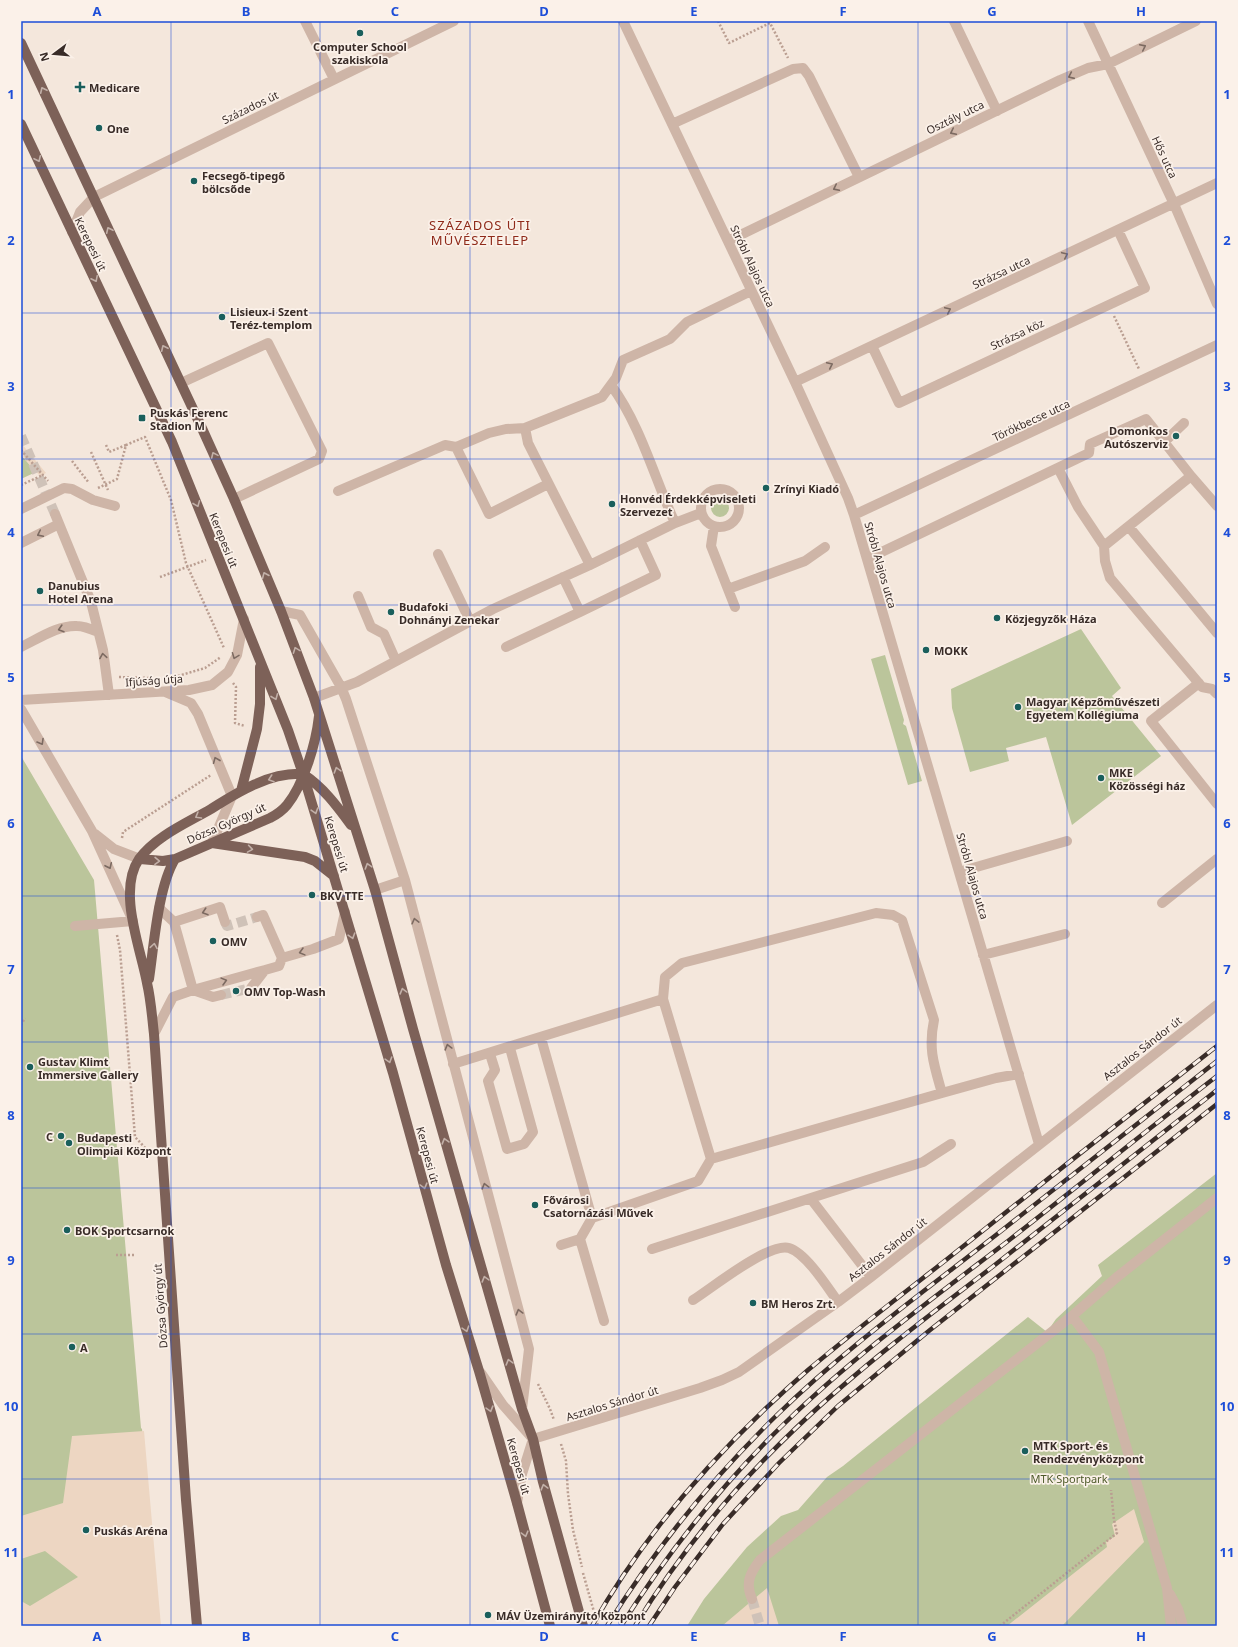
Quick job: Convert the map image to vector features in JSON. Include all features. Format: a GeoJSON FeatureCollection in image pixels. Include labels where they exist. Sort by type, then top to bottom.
{"type":"FeatureCollection","features":[{"type":"Feature","properties":{"kind":"main road","name":"Kerepesi út"},"geometry":{"type":"LineString","coordinates":[[21,43],[234,499],[281,610],[320,713],[375,890],[417,1044],[522,1409],[533,1439],[543,1482],[583,1626]]}},
{"type":"Feature","properties":{"kind":"main road","name":"Kerepesi út"},"geometry":{"type":"LineString","coordinates":[[21,124],[169,436],[244,618],[288,730],[303,774],[393,1073],[446,1265],[479,1371],[517,1503],[550,1626]]}},
{"type":"Feature","properties":{"kind":"main road"},"geometry":{"type":"LineString","coordinates":[[241,791],[257,729],[260,704],[260,661]]}},
{"type":"Feature","properties":{"kind":"main road"},"geometry":{"type":"LineString","coordinates":[[320,713],[313,748],[303,774],[322,789],[357,833]]}},
{"type":"Feature","properties":{"kind":"main road","name":"Dózsa György út"},"geometry":{"type":"LineString","coordinates":[[148,984],[166,878],[175,859],[270,818],[286,806],[293,796],[303,774],[274,778],[241,791],[172,831],[154,844],[140,859],[133,872],[130,887],[130,903],[148,984],[154,1034],[186,1500],[197,1626]]}},
{"type":"Feature","properties":{"kind":"main road"},"geometry":{"type":"LineString","coordinates":[[212,843],[305,857],[315,861],[334,876]]}},
{"type":"Feature","properties":{"kind":"main road"},"geometry":{"type":"LineString","coordinates":[[140,859],[163,861],[175,859]]}},
{"type":"Feature","properties":{"kind":"street"},"geometry":{"type":"LineString","coordinates":[[306,21],[334,79]]}},
{"type":"Feature","properties":{"kind":"street","name":"Százados út"},"geometry":{"type":"LineString","coordinates":[[72,232],[80,212],[94,197],[454,21]]}},
{"type":"Feature","properties":{"kind":"street","name":"Stróbl Alajos utca"},"geometry":{"type":"LineString","coordinates":[[623,21],[795,382],[848,498],[1039,1144]]}},
{"type":"Feature","properties":{"kind":"street"},"geometry":{"type":"LineString","coordinates":[[954,21],[997,111]]}},
{"type":"Feature","properties":{"kind":"street","name":"Hős utca"},"geometry":{"type":"LineString","coordinates":[[1088,21],[1174,204],[1217,304]]}},
{"type":"Feature","properties":{"kind":"street","name":"Osztály utca"},"geometry":{"type":"LineString","coordinates":[[728,241],[1088,68],[1108,64],[1196,21]]}},
{"type":"Feature","properties":{"kind":"street"},"geometry":{"type":"LineString","coordinates":[[672,124],[793,69],[803,68],[809,76],[859,178]]}},
{"type":"Feature","properties":{"kind":"street","name":"Strázsa utca"},"geometry":{"type":"LineString","coordinates":[[795,382],[1217,183]]}},
{"type":"Feature","properties":{"kind":"street","name":"Strázsa köz"},"geometry":{"type":"LineString","coordinates":[[872,346],[899,403],[1109,305],[1145,288],[1118,230]]}},
{"type":"Feature","properties":{"kind":"street"},"geometry":{"type":"LineString","coordinates":[[338,491],[445,445],[456,447],[489,433],[506,429],[525,428],[602,397],[616,378],[623,360],[670,339],[687,322],[751,291]]}},
{"type":"Feature","properties":{"kind":"street"},"geometry":{"type":"LineString","coordinates":[[181,383],[268,343],[322,451],[319,459],[234,499]]}},
{"type":"Feature","properties":{"kind":"street","name":"Törökbecse utca"},"geometry":{"type":"LineString","coordinates":[[854,515],[1217,345]]}},
{"type":"Feature","properties":{"kind":"street"},"geometry":{"type":"LineString","coordinates":[[611,385],[619,396],[640,439],[675,523]]}},
{"type":"Feature","properties":{"kind":"street"},"geometry":{"type":"LineString","coordinates":[[867,559],[1090,453],[1090,444],[1146,419],[1217,506]]}},
{"type":"Feature","properties":{"kind":"street"},"geometry":{"type":"LineString","coordinates":[[1164,442],[1184,423]]}},
{"type":"Feature","properties":{"kind":"street"},"geometry":{"type":"LineString","coordinates":[[525,428],[528,443],[590,565]]}},
{"type":"Feature","properties":{"kind":"street"},"geometry":{"type":"LineString","coordinates":[[456,447],[489,514],[548,484]]}},
{"type":"Feature","properties":{"kind":"street"},"geometry":{"type":"LineString","coordinates":[[1058,468],[1078,507],[1104,546],[1105,561],[1110,578],[1202,687],[1215,690]]}},
{"type":"Feature","properties":{"kind":"street"},"geometry":{"type":"LineString","coordinates":[[1104,546],[1191,476]]}},
{"type":"Feature","properties":{"kind":"street"},"geometry":{"type":"LineString","coordinates":[[21,508],[64,488],[72,489],[92,500],[115,506]]}},
{"type":"Feature","properties":{"kind":"street"},"geometry":{"type":"LineString","coordinates":[[723,488],[732,492],[738,499],[740,508],[738,517],[732,524],[723,528],[714,526],[706,521],[701,513],[702,503],[706,495],[714,490],[723,488]]}},
{"type":"Feature","properties":{"kind":"street"},"geometry":{"type":"LineString","coordinates":[[314,698],[356,682],[493,609],[590,565],[675,523],[701,513]]}},
{"type":"Feature","properties":{"kind":"street"},"geometry":{"type":"LineString","coordinates":[[55,514],[91,602],[103,650],[109,695]]}},
{"type":"Feature","properties":{"kind":"street"},"geometry":{"type":"LineString","coordinates":[[21,543],[59,524]]}},
{"type":"Feature","properties":{"kind":"street"},"geometry":{"type":"LineString","coordinates":[[714,526],[710,546],[736,607]]}},
{"type":"Feature","properties":{"kind":"street"},"geometry":{"type":"LineString","coordinates":[[1129,526],[1217,633]]}},
{"type":"Feature","properties":{"kind":"street"},"geometry":{"type":"LineString","coordinates":[[506,647],[656,575],[640,540]]}},
{"type":"Feature","properties":{"kind":"street"},"geometry":{"type":"LineString","coordinates":[[728,589],[805,560],[825,547]]}},
{"type":"Feature","properties":{"kind":"street"},"geometry":{"type":"LineString","coordinates":[[438,554],[470,621]]}},
{"type":"Feature","properties":{"kind":"street"},"geometry":{"type":"LineString","coordinates":[[563,577],[580,612]]}},
{"type":"Feature","properties":{"kind":"street"},"geometry":{"type":"LineString","coordinates":[[358,596],[371,627],[384,634],[396,661]]}},
{"type":"Feature","properties":{"kind":"street","name":"Kerepesi út"},"geometry":{"type":"LineString","coordinates":[[281,610],[300,615],[341,688],[405,880],[529,1349],[522,1409]]}},
{"type":"Feature","properties":{"kind":"street","name":"Ifjúság útja"},"geometry":{"type":"LineString","coordinates":[[21,700],[189,690],[212,685],[228,672],[237,655],[244,618]]}},
{"type":"Feature","properties":{"kind":"street"},"geometry":{"type":"LineString","coordinates":[[21,647],[53,631],[68,626],[83,626],[98,632]]}},
{"type":"Feature","properties":{"kind":"street"},"geometry":{"type":"LineString","coordinates":[[1199,683],[1151,721],[1217,804]]}},
{"type":"Feature","properties":{"kind":"street"},"geometry":{"type":"LineString","coordinates":[[163,691],[191,703],[198,714],[232,796],[212,843]]}},
{"type":"Feature","properties":{"kind":"street","name":"Dózsa György út"},"geometry":{"type":"LineString","coordinates":[[21,709],[92,831],[134,921]]}},
{"type":"Feature","properties":{"kind":"street","name":"Dózsa György út"},"geometry":{"type":"LineString","coordinates":[[92,831],[114,849],[140,859]]}},
{"type":"Feature","properties":{"kind":"street"},"geometry":{"type":"LineString","coordinates":[[959,872],[1067,841]]}},
{"type":"Feature","properties":{"kind":"street"},"geometry":{"type":"LineString","coordinates":[[1162,902],[1217,859]]}},
{"type":"Feature","properties":{"kind":"street"},"geometry":{"type":"LineString","coordinates":[[375,890],[405,880]]}},
{"type":"Feature","properties":{"kind":"street"},"geometry":{"type":"LineString","coordinates":[[174,922],[220,907],[225,922]]}},
{"type":"Feature","properties":{"kind":"street"},"geometry":{"type":"LineString","coordinates":[[160,908],[174,922],[193,990]]}},
{"type":"Feature","properties":{"kind":"street"},"geometry":{"type":"LineString","coordinates":[[282,958],[339,940],[345,912]]}},
{"type":"Feature","properties":{"kind":"street"},"geometry":{"type":"LineString","coordinates":[[711,1159],[663,1000],[665,977],[682,963],[876,913],[893,915],[902,920],[934,1020],[930,1037],[932,1057],[942,1092]]}},
{"type":"Feature","properties":{"kind":"street"},"geometry":{"type":"LineString","coordinates":[[154,1034],[173,997],[279,966],[282,958],[263,915],[257,917]]}},
{"type":"Feature","properties":{"kind":"street"},"geometry":{"type":"LineString","coordinates":[[75,926],[134,921]]}},
{"type":"Feature","properties":{"kind":"street"},"geometry":{"type":"LineString","coordinates":[[983,955],[1066,934]]}},
{"type":"Feature","properties":{"kind":"street"},"geometry":{"type":"LineString","coordinates":[[251,988],[265,970]]}},
{"type":"Feature","properties":{"kind":"street"},"geometry":{"type":"LineString","coordinates":[[193,990],[213,997],[221,995]]}},
{"type":"Feature","properties":{"kind":"street"},"geometry":{"type":"LineString","coordinates":[[453,1064],[510,1048],[663,1000]]}},
{"type":"Feature","properties":{"kind":"street","name":"Asztalos Sándor út"},"geometry":{"type":"LineString","coordinates":[[533,1439],[722,1380],[739,1372],[871,1278],[1217,1005]]}},
{"type":"Feature","properties":{"kind":"street"},"geometry":{"type":"LineString","coordinates":[[540,1038],[592,1218]]}},
{"type":"Feature","properties":{"kind":"street"},"geometry":{"type":"LineString","coordinates":[[490,1054],[495,1070],[488,1081],[507,1149],[524,1144],[533,1132],[510,1048]]}},
{"type":"Feature","properties":{"kind":"street"},"geometry":{"type":"LineString","coordinates":[[561,1245],[580,1239],[592,1218],[698,1181],[711,1159],[942,1092],[996,1078],[1019,1074]]}},
{"type":"Feature","properties":{"kind":"street"},"geometry":{"type":"LineString","coordinates":[[652,1249],[923,1162],[951,1144]]}},
{"type":"Feature","properties":{"kind":"street"},"geometry":{"type":"LineString","coordinates":[[752,1599],[749,1589],[750,1572],[760,1560],[1072,1316],[1117,1277],[1217,1198]]}},
{"type":"Feature","properties":{"kind":"street"},"geometry":{"type":"LineString","coordinates":[[811,1199],[871,1278]]}},
{"type":"Feature","properties":{"kind":"street"},"geometry":{"type":"LineString","coordinates":[[580,1239],[604,1321]]}},
{"type":"Feature","properties":{"kind":"street"},"geometry":{"type":"LineString","coordinates":[[693,1300],[763,1253],[777,1248],[789,1248],[798,1253],[820,1276],[838,1302]]}},
{"type":"Feature","properties":{"kind":"street"},"geometry":{"type":"LineString","coordinates":[[1072,1316],[1099,1352],[1167,1588],[1171,1626]]}},
{"type":"Feature","properties":{"kind":"street"},"geometry":{"type":"LineString","coordinates":[[479,1371],[503,1405],[533,1439],[522,1474],[517,1503]]}},
{"type":"Feature","properties":{"kind":"street"},"geometry":{"type":"LineString","coordinates":[[1167,1588],[1178,1609],[1183,1626]]}},
{"type":"Feature","properties":{"kind":"path"},"geometry":{"type":"LineString","coordinates":[[718,21],[729,43],[769,22],[793,69]]}},
{"type":"Feature","properties":{"kind":"path"},"geometry":{"type":"LineString","coordinates":[[1109,305],[1145,380]]}},
{"type":"Feature","properties":{"kind":"path"},"geometry":{"type":"LineString","coordinates":[[106,445],[109,452],[145,437],[171,500],[188,567],[223,643],[225,653],[214,662],[205,668],[174,677]]}},
{"type":"Feature","properties":{"kind":"path"},"geometry":{"type":"LineString","coordinates":[[94,490],[117,479],[126,445]]}},
{"type":"Feature","properties":{"kind":"path"},"geometry":{"type":"LineString","coordinates":[[21,450],[47,480]]}},
{"type":"Feature","properties":{"kind":"path"},"geometry":{"type":"LineString","coordinates":[[91,452],[105,484]]}},
{"type":"Feature","properties":{"kind":"path"},"geometry":{"type":"LineString","coordinates":[[72,461],[90,484]]}},
{"type":"Feature","properties":{"kind":"path"},"geometry":{"type":"LineString","coordinates":[[21,485],[43,475]]}},
{"type":"Feature","properties":{"kind":"path"},"geometry":{"type":"LineString","coordinates":[[160,577],[218,556]]}},
{"type":"Feature","properties":{"kind":"path"},"geometry":{"type":"LineString","coordinates":[[214,662],[236,687],[236,723],[257,729]]}},
{"type":"Feature","properties":{"kind":"path"},"geometry":{"type":"LineString","coordinates":[[107,677],[154,678]]}},
{"type":"Feature","properties":{"kind":"path"},"geometry":{"type":"LineString","coordinates":[[21,1025],[25,1018]]}},
{"type":"Feature","properties":{"kind":"path"},"geometry":{"type":"LineString","coordinates":[[116,1255],[135,1255]]}},
{"type":"Feature","properties":{"kind":"path"},"geometry":{"type":"LineString","coordinates":[[536,1377],[541,1392],[550,1409],[566,1461],[569,1508],[583,1573],[598,1626]]}},
{"type":"Feature","properties":{"kind":"path"},"geometry":{"type":"LineString","coordinates":[[1000,1626],[1117,1533],[1111,1490]]}},
{"type":"Feature","properties":{"kind":"green space"},"geometry":{"type":"Polygon","coordinates":[[[21,455],[36,472],[21,479],[21,455]]]}},
{"type":"Feature","properties":{"kind":"green space"},"geometry":{"type":"Polygon","coordinates":[[[720,499],[726,502],[729,508],[726,514],[720,517],[714,514],[711,508],[714,502],[720,499]]]}},
{"type":"Feature","properties":{"kind":"green space"},"geometry":{"type":"Polygon","coordinates":[[[1081,629],[1121,688],[1112,696],[1161,756],[1072,825],[1046,737],[1006,748],[1009,761],[970,772],[952,708],[951,689],[1081,629]]]}},
{"type":"Feature","properties":{"kind":"green space"},"geometry":{"type":"Polygon","coordinates":[[[885,655],[904,720],[903,724],[906,726],[922,781],[908,785],[871,659],[885,655]]]}},
{"type":"Feature","properties":{"kind":"green space","name":"Budapesti Olimpiai Központ"},"geometry":{"type":"Polygon","coordinates":[[[21,756],[94,880],[141,1428],[160,1626],[21,1626],[21,756]]]}},
{"type":"Feature","properties":{"kind":"green space","name":"MTK Sportpark"},"geometry":{"type":"Polygon","coordinates":[[[1217,1173],[1217,1626],[687,1626],[704,1599],[747,1547],[781,1516],[798,1510],[827,1477],[843,1466],[1028,1317],[1047,1332],[1056,1319],[1102,1276],[1098,1265],[1217,1173]]]}},
{"type":"Feature","properties":{"kind":"shaded area"},"geometry":{"type":"Polygon","coordinates":[[[21,443],[46,473],[40,476],[21,455],[21,443]]]}},
{"type":"Feature","properties":{"kind":"shaded area","name":"Puskás Aréna"},"geometry":{"type":"Polygon","coordinates":[[[144,1431],[161,1626],[21,1626],[21,1601],[30,1606],[78,1577],[45,1551],[21,1559],[21,1516],[63,1503],[72,1436],[144,1431]]]}},
{"type":"Feature","properties":{"kind":"shaded area"},"geometry":{"type":"Polygon","coordinates":[[[1134,1509],[1144,1542],[1062,1626],[1007,1626],[1107,1547],[1106,1542],[1115,1536],[1112,1524],[1134,1509]]]}},
{"type":"Feature","properties":{"kind":"shaded area"},"geometry":{"type":"Polygon","coordinates":[[[767,1588],[779,1626],[762,1626],[762,1624],[759,1626],[722,1626],[767,1588]]]}},
{"type":"Feature","properties":{"kind":"tunnel"},"geometry":{"type":"LineString","coordinates":[[21,436],[55,514]]}},
{"type":"Feature","properties":{"kind":"tunnel"},"geometry":{"type":"LineString","coordinates":[[225,922],[227,926],[257,917]]}},
{"type":"Feature","properties":{"kind":"tunnel"},"geometry":{"type":"LineString","coordinates":[[221,995],[251,988]]}},
{"type":"Feature","properties":{"kind":"tunnel"},"geometry":{"type":"LineString","coordinates":[[752,1599],[760,1626]]}},
{"type":"Feature","properties":{"kind":"railway"},"geometry":{"type":"LineString","coordinates":[[592,1626],[637,1555],[662,1522],[717,1458],[777,1398],[859,1328],[1217,1046]]}},
{"type":"Feature","properties":{"kind":"railway"},"geometry":{"type":"LineString","coordinates":[[607,1626],[625,1597],[686,1515],[730,1463],[778,1414],[830,1367],[884,1322],[1217,1061]]}},
{"type":"Feature","properties":{"kind":"railway"},"geometry":{"type":"LineString","coordinates":[[621,1626],[677,1545],[718,1494],[763,1445],[812,1398],[894,1328],[1008,1241],[1217,1076]]}},
{"type":"Feature","properties":{"kind":"railway"},"geometry":{"type":"LineString","coordinates":[[635,1626],[670,1573],[709,1522],[751,1473],[796,1428],[891,1345],[1217,1090]]}},
{"type":"Feature","properties":{"kind":"railway"},"geometry":{"type":"LineString","coordinates":[[649,1626],[675,1587],[723,1524],[779,1463],[838,1406],[930,1330],[1217,1104]]}},
{"type":"Feature","properties":{"kind":"place","name":"Computer School szakiskola"},"geometry":{"type":"Point","coordinates":[360,33]}},
{"type":"Feature","properties":{"kind":"place","name":"Medicare"},"geometry":{"type":"Point","coordinates":[80,87]}},
{"type":"Feature","properties":{"kind":"place","name":"One"},"geometry":{"type":"Point","coordinates":[99,128]}},
{"type":"Feature","properties":{"kind":"place","name":"Fecsegő-tipegő bölcsőde"},"geometry":{"type":"Point","coordinates":[194,181]}},
{"type":"Feature","properties":{"kind":"place","name":"Lisieux-i Szent Teréz-templom"},"geometry":{"type":"Point","coordinates":[222,317]}},
{"type":"Feature","properties":{"kind":"place","name":"Puskás Ferenc Stadion M"},"geometry":{"type":"Point","coordinates":[142,418]}},
{"type":"Feature","properties":{"kind":"place","name":"Domonkos Autószerviz"},"geometry":{"type":"Point","coordinates":[1176,436]}},
{"type":"Feature","properties":{"kind":"place","name":"Zrínyi Kiadó"},"geometry":{"type":"Point","coordinates":[766,488]}},
{"type":"Feature","properties":{"kind":"place","name":"Honvéd Érdekképviseleti Szervezet"},"geometry":{"type":"Point","coordinates":[612,504]}},
{"type":"Feature","properties":{"kind":"place","name":"Danubius Hotel Arena"},"geometry":{"type":"Point","coordinates":[40,591]}},
{"type":"Feature","properties":{"kind":"place","name":"Budafoki Dohnányi Zenekar"},"geometry":{"type":"Point","coordinates":[391,612]}},
{"type":"Feature","properties":{"kind":"place","name":"Közjegyzők Háza"},"geometry":{"type":"Point","coordinates":[997,618]}},
{"type":"Feature","properties":{"kind":"place","name":"MOKK"},"geometry":{"type":"Point","coordinates":[926,650]}},
{"type":"Feature","properties":{"kind":"place","name":"Magyar Képzőművészeti Egyetem Kollégiuma"},"geometry":{"type":"Point","coordinates":[1018,707]}},
{"type":"Feature","properties":{"kind":"place","name":"MKE Közösségi ház"},"geometry":{"type":"Point","coordinates":[1101,778]}},
{"type":"Feature","properties":{"kind":"place","name":"BKV TTE"},"geometry":{"type":"Point","coordinates":[312,895]}},
{"type":"Feature","properties":{"kind":"place","name":"OMV"},"geometry":{"type":"Point","coordinates":[213,941]}},
{"type":"Feature","properties":{"kind":"place","name":"OMV Top-Wash"},"geometry":{"type":"Point","coordinates":[236,991]}},
{"type":"Feature","properties":{"kind":"place","name":"Gustav Klimt Immersive Gallery"},"geometry":{"type":"Point","coordinates":[30,1067]}},
{"type":"Feature","properties":{"kind":"place","name":"C"},"geometry":{"type":"Point","coordinates":[61,1136]}},
{"type":"Feature","properties":{"kind":"place","name":"Budapesti Olimpiai Központ"},"geometry":{"type":"Point","coordinates":[69,1143]}},
{"type":"Feature","properties":{"kind":"place","name":"Fővárosi Csatornázási Művek"},"geometry":{"type":"Point","coordinates":[535,1205]}},
{"type":"Feature","properties":{"kind":"place","name":"BOK Sportcsarnok"},"geometry":{"type":"Point","coordinates":[67,1230]}},
{"type":"Feature","properties":{"kind":"place","name":"BM Heros Zrt."},"geometry":{"type":"Point","coordinates":[753,1303]}},
{"type":"Feature","properties":{"kind":"place","name":"A"},"geometry":{"type":"Point","coordinates":[72,1347]}},
{"type":"Feature","properties":{"kind":"place","name":"MTK Sport- és Rendezvényközpont"},"geometry":{"type":"Point","coordinates":[1025,1451]}},
{"type":"Feature","properties":{"kind":"place","name":"Puskás Aréna"},"geometry":{"type":"Point","coordinates":[86,1530]}},
{"type":"Feature","properties":{"kind":"place","name":"MÁV Üzemirányító Központ"},"geometry":{"type":"Point","coordinates":[488,1615]}},
{"type":"Feature","properties":{"kind":"district","name":"SZÁZADOS ÚTI MŰVÉSZTELEP"},"geometry":{"type":"Point","coordinates":[480,232]}}]}
